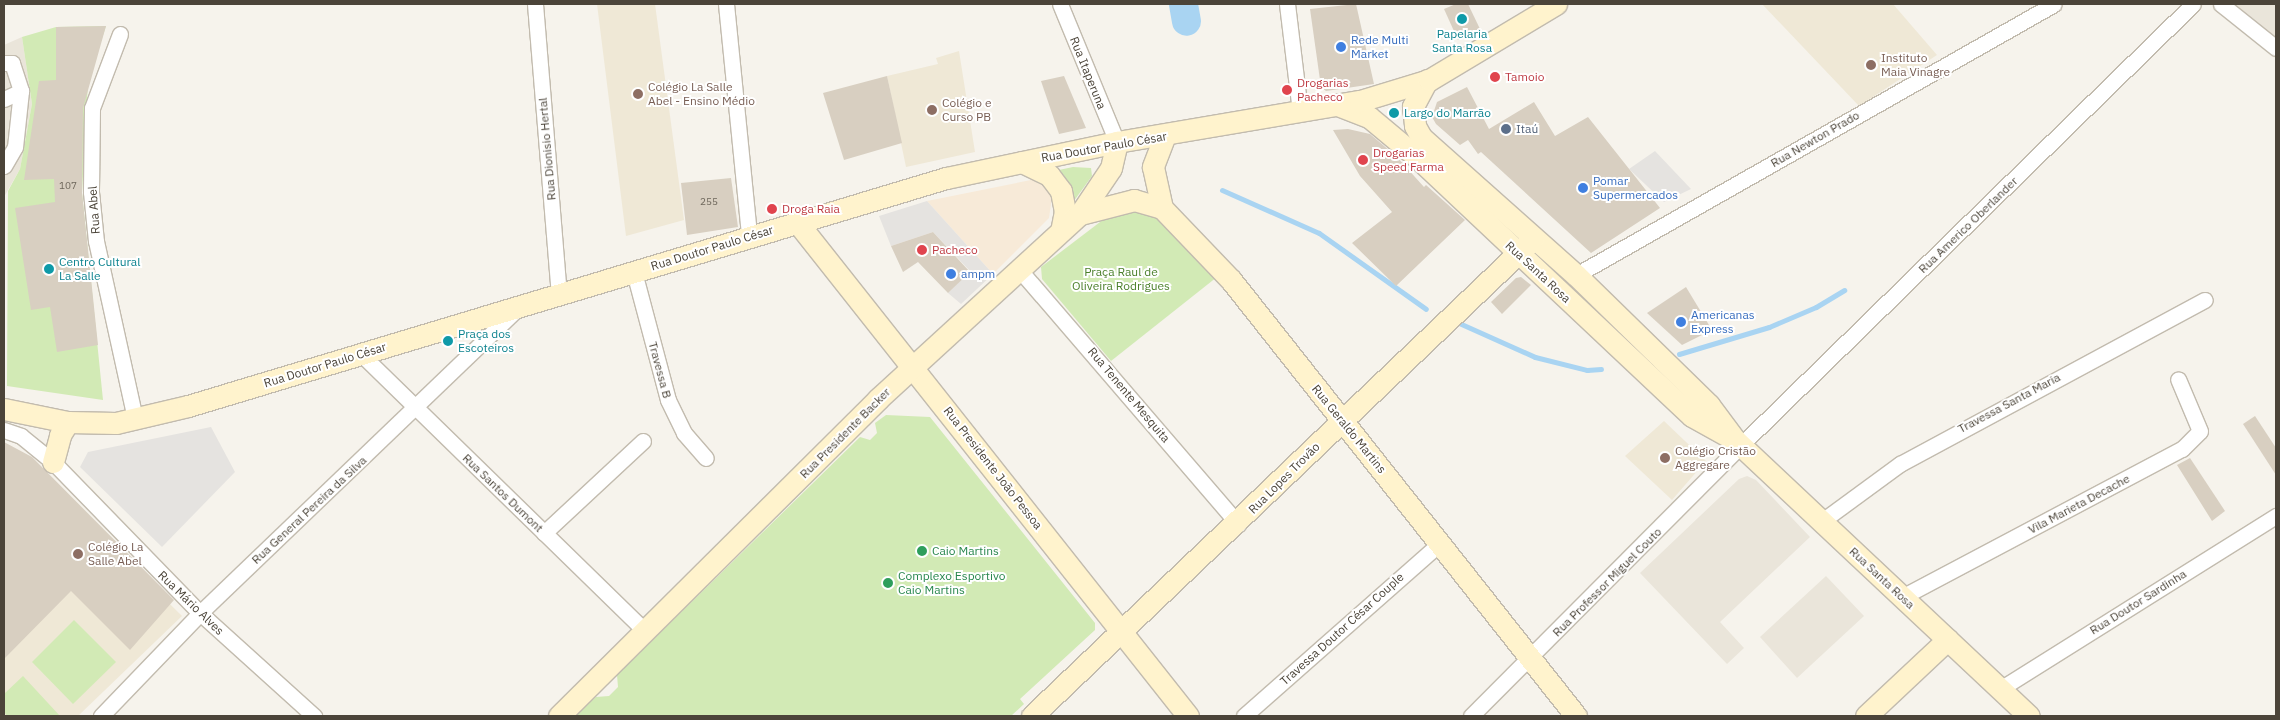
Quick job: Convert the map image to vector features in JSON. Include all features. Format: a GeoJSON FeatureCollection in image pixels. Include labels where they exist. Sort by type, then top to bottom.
{"type":"FeatureCollection","features":[{"type":"Feature","properties":{"kind":"main road","name":"Rua Doutor Paulo César"},"geometry":{"type":"LineString","coordinates":[[4,409],[68,422],[108,424],[188,406],[928,183],[1117,142],[1340,106],[1427,80],[1556,4]]}},
{"type":"Feature","properties":{"kind":"main road","name":"Rua Santa Rosa"},"geometry":{"type":"LineString","coordinates":[[1427,80],[1413,106],[1415,126],[1518,254],[1692,416],[1738,443]]}},
{"type":"Feature","properties":{"kind":"main road","name":"Rua Santa Rosa"},"geometry":{"type":"LineString","coordinates":[[1340,106],[1368,117],[1465,190],[1534,238],[1576,275],[1709,405],[1738,443],[2029,716]]}},
{"type":"Feature","properties":{"kind":"main road"},"geometry":{"type":"LineString","coordinates":[[1080,214],[1134,200],[1162,208],[1153,167],[1165,135]]}},
{"type":"Feature","properties":{"kind":"main road","name":"Rua Presidente Backer"},"geometry":{"type":"LineString","coordinates":[[559,716],[914,367],[1018,268],[1080,214],[1112,168],[1117,142]]}},
{"type":"Feature","properties":{"kind":"main road"},"geometry":{"type":"LineString","coordinates":[[1022,162],[1049,174],[1061,191],[1065,211],[1061,231]]}},
{"type":"Feature","properties":{"kind":"main road","name":"Rua Geraldo Martins"},"geometry":{"type":"LineString","coordinates":[[1162,208],[1231,280],[1532,657],[1576,716]]}},
{"type":"Feature","properties":{"kind":"main road","name":"Rua Presidente João Pessoa"},"geometry":{"type":"LineString","coordinates":[[797,222],[914,367],[1188,716]]}},
{"type":"Feature","properties":{"kind":"main road","name":"Rua Lopes Trovão"},"geometry":{"type":"LineString","coordinates":[[1032,716],[1238,524],[1342,421],[1534,238]]}},
{"type":"Feature","properties":{"kind":"main road"},"geometry":{"type":"LineString","coordinates":[[53,462],[60,435],[68,422]]}},
{"type":"Feature","properties":{"kind":"main road"},"geometry":{"type":"LineString","coordinates":[[1866,716],[1948,639]]}},
{"type":"Feature","properties":{"kind":"street","name":"Rua Dionisio Hertal"},"geometry":{"type":"LineString","coordinates":[[535,4],[559,294]]}},
{"type":"Feature","properties":{"kind":"street"},"geometry":{"type":"LineString","coordinates":[[726,4],[749,236]]}},
{"type":"Feature","properties":{"kind":"street","name":"Rua Itaperuna"},"geometry":{"type":"LineString","coordinates":[[1060,4],[1117,142]]}},
{"type":"Feature","properties":{"kind":"street"},"geometry":{"type":"LineString","coordinates":[[1287,4],[1300,112]]}},
{"type":"Feature","properties":{"kind":"street","name":"Rua Newton Prado"},"geometry":{"type":"LineString","coordinates":[[1576,275],[2054,4]]}},
{"type":"Feature","properties":{"kind":"street","name":"Rua Americo Oberlander"},"geometry":{"type":"LineString","coordinates":[[1738,443],[2193,4]]}},
{"type":"Feature","properties":{"kind":"street"},"geometry":{"type":"LineString","coordinates":[[2221,4],[2276,48]]}},
{"type":"Feature","properties":{"kind":"street","name":"Rua Abel"},"geometry":{"type":"LineString","coordinates":[[120,34],[92,108],[92,192],[96,241],[135,418]]}},
{"type":"Feature","properties":{"kind":"street"},"geometry":{"type":"LineString","coordinates":[[4,63],[12,63],[20,90],[15,147],[4,166]]}},
{"type":"Feature","properties":{"kind":"street"},"geometry":{"type":"LineString","coordinates":[[4,99],[20,90]]}},
{"type":"Feature","properties":{"kind":"street","name":"Rua Tenente Mesquita"},"geometry":{"type":"LineString","coordinates":[[1018,268],[1238,524]]}},
{"type":"Feature","properties":{"kind":"street","name":"Travessa B"},"geometry":{"type":"LineString","coordinates":[[634,272],[668,400],[684,432],[706,458]]}},
{"type":"Feature","properties":{"kind":"street","name":"Travessa Santa Maria"},"geometry":{"type":"LineString","coordinates":[[1822,521],[1900,464],[2205,300]]}},
{"type":"Feature","properties":{"kind":"street","name":"Rua General Pereira da Silva"},"geometry":{"type":"LineString","coordinates":[[101,716],[200,613],[416,409],[520,306]]}},
{"type":"Feature","properties":{"kind":"street","name":"Rua Santos Dumont"},"geometry":{"type":"LineString","coordinates":[[361,354],[646,632]]}},
{"type":"Feature","properties":{"kind":"street","name":"Vila Marieta Decache"},"geometry":{"type":"LineString","coordinates":[[1902,596],[2182,449],[2200,431],[2178,379]]}},
{"type":"Feature","properties":{"kind":"street","name":"Rua Mário Alves"},"geometry":{"type":"LineString","coordinates":[[4,430],[20,436],[53,462],[200,613],[314,716]]}},
{"type":"Feature","properties":{"kind":"street"},"geometry":{"type":"LineString","coordinates":[[544,533],[643,441]]}},
{"type":"Feature","properties":{"kind":"street","name":"Rua Professor Miguel Couto"},"geometry":{"type":"LineString","coordinates":[[1471,716],[1532,657],[1738,443]]}},
{"type":"Feature","properties":{"kind":"street","name":"Rua Doutor Sardinha"},"geometry":{"type":"LineString","coordinates":[[2000,689],[2276,516]]}},
{"type":"Feature","properties":{"kind":"street","name":"Travessa Doutor César Couple"},"geometry":{"type":"LineString","coordinates":[[1244,716],[1440,542]]}},
{"type":"Feature","properties":{"kind":"shaded area","name":"Colégio La Salle Abel - Ensino Médio"},"geometry":{"type":"Polygon","coordinates":[[[597,4],[655,4],[684,220],[626,236],[597,4]]]}},
{"type":"Feature","properties":{"kind":"shaded area","name":"Instituto Maia Vinagre"},"geometry":{"type":"Polygon","coordinates":[[[1762,4],[1893,4],[1937,55],[1859,106],[1762,4]]]}},
{"type":"Feature","properties":{"kind":"shaded area"},"geometry":{"type":"Polygon","coordinates":[[[2221,4],[2276,4],[2276,48],[2221,4]]]}},
{"type":"Feature","properties":{"kind":"shaded area"},"geometry":{"type":"Polygon","coordinates":[[[22,37],[32,104],[20,169],[4,197],[4,45],[22,37]]]}},
{"type":"Feature","properties":{"kind":"shaded area","name":"Colégio e Curso PB"},"geometry":{"type":"Polygon","coordinates":[[[959,51],[975,152],[906,167],[887,76],[938,64],[936,58],[959,51]]]}},
{"type":"Feature","properties":{"kind":"shaded area"},"geometry":{"type":"Polygon","coordinates":[[[1655,151],[1691,189],[1664,202],[1629,169],[1655,151]]]}},
{"type":"Feature","properties":{"kind":"shaded area"},"geometry":{"type":"Polygon","coordinates":[[[1031,180],[1040,181],[1052,197],[1049,218],[993,274],[927,201],[1031,180]]]}},
{"type":"Feature","properties":{"kind":"shaded area"},"geometry":{"type":"Polygon","coordinates":[[[927,201],[993,274],[961,304],[948,293],[970,271],[933,232],[891,246],[879,216],[927,201]]]}},
{"type":"Feature","properties":{"kind":"shaded area","name":"Colégio Cristão Aggregare"},"geometry":{"type":"Polygon","coordinates":[[[1664,421],[1706,461],[1672,500],[1625,456],[1664,421]]]}},
{"type":"Feature","properties":{"kind":"shaded area"},"geometry":{"type":"Polygon","coordinates":[[[211,427],[235,472],[162,547],[80,467],[88,452],[211,427]]]}},
{"type":"Feature","properties":{"kind":"shaded area","name":"Colégio La Salle Abel"},"geometry":{"type":"Polygon","coordinates":[[[4,451],[26,462],[182,616],[78,716],[4,716],[4,451]]]}},
{"type":"Feature","properties":{"kind":"shaded area"},"geometry":{"type":"Polygon","coordinates":[[[1747,476],[1756,480],[1810,537],[1720,622],[1744,648],[1727,664],[1640,573],[1739,479],[1747,476]]]}},
{"type":"Feature","properties":{"kind":"shaded area"},"geometry":{"type":"Polygon","coordinates":[[[1826,576],[1864,616],[1797,678],[1760,637],[1826,576]]]}},
{"type":"Feature","properties":{"kind":"green space","name":"Centro Cultural La Salle"},"geometry":{"type":"Polygon","coordinates":[[[106,26],[88,82],[82,193],[103,400],[7,386],[8,191],[20,169],[32,104],[22,37],[56,27],[106,26]]]}},
{"type":"Feature","properties":{"kind":"green space"},"geometry":{"type":"Polygon","coordinates":[[[1073,167],[1091,168],[1092,176],[1071,205],[1065,178],[1054,171],[1073,167]]]}},
{"type":"Feature","properties":{"kind":"green space","name":"Praça Raul de Oliveira Rodrigues"},"geometry":{"type":"Polygon","coordinates":[[[1139,209],[1163,221],[1217,277],[1111,361],[1042,279],[1041,267],[1104,219],[1122,211],[1139,209]]]}},
{"type":"Feature","properties":{"kind":"green space","name":"Complexo Esportivo Caio Martins"},"geometry":{"type":"Polygon","coordinates":[[[886,415],[930,417],[1095,623],[1095,630],[1020,699],[1024,704],[1011,716],[574,716],[596,697],[609,696],[618,687],[617,675],[860,437],[870,440],[877,433],[875,423],[886,415]]]}},
{"type":"Feature","properties":{"kind":"green space"},"geometry":{"type":"Polygon","coordinates":[[[74,620],[116,662],[73,704],[32,662],[74,620]]]}},
{"type":"Feature","properties":{"kind":"green space"},"geometry":{"type":"Polygon","coordinates":[[[23,676],[60,716],[7,716],[4,712],[4,694],[23,676]]]}},
{"type":"Feature","properties":{"kind":"building","name":"Rede Multi Market"},"geometry":{"type":"Polygon","coordinates":[[[1356,4],[1374,84],[1326,91],[1321,87],[1310,9],[1356,4]]]}},
{"type":"Feature","properties":{"kind":"building","name":"Papelaria Santa Rosa"},"geometry":{"type":"Polygon","coordinates":[[[1456,4],[1468,4],[1480,29],[1458,40],[1444,9],[1456,4]]]}},
{"type":"Feature","properties":{"kind":"building","name":"Centro Cultural La Salle"},"geometry":{"type":"Polygon","coordinates":[[[106,26],[83,108],[82,193],[98,345],[57,352],[50,307],[31,310],[15,208],[55,202],[54,179],[24,180],[39,81],[56,80],[56,27],[106,26]]]}},
{"type":"Feature","properties":{"kind":"building"},"geometry":{"type":"Polygon","coordinates":[[[887,76],[902,143],[844,160],[823,93],[887,76]]]}},
{"type":"Feature","properties":{"kind":"building"},"geometry":{"type":"Polygon","coordinates":[[[1064,76],[1086,128],[1059,134],[1041,81],[1064,76]]]}},
{"type":"Feature","properties":{"kind":"building","name":"Pomar Supermercados"},"geometry":{"type":"Polygon","coordinates":[[[1467,87],[1489,129],[1534,102],[1555,136],[1588,117],[1660,208],[1591,253],[1481,152],[1478,154],[1468,140],[1460,145],[1436,124],[1432,117],[1437,102],[1467,87]]]}},
{"type":"Feature","properties":{"kind":"building"},"geometry":{"type":"Polygon","coordinates":[[[1348,129],[1370,134],[1397,157],[1424,187],[1426,185],[1465,220],[1396,286],[1352,243],[1392,212],[1360,176],[1333,130],[1348,129]]]}},
{"type":"Feature","properties":{"kind":"building"},"geometry":{"type":"Polygon","coordinates":[[[731,178],[738,227],[687,235],[681,183],[731,178]]]}},
{"type":"Feature","properties":{"kind":"building","name":"Pacheco"},"geometry":{"type":"Polygon","coordinates":[[[933,232],[970,272],[948,293],[918,262],[903,272],[891,246],[933,232]]]}},
{"type":"Feature","properties":{"kind":"building"},"geometry":{"type":"Polygon","coordinates":[[[1521,277],[1531,285],[1502,314],[1491,302],[1516,278],[1521,277]]]}},
{"type":"Feature","properties":{"kind":"building","name":"Americanas Express"},"geometry":{"type":"Polygon","coordinates":[[[1686,287],[1712,330],[1682,345],[1647,313],[1686,287]]]}},
{"type":"Feature","properties":{"kind":"building"},"geometry":{"type":"Polygon","coordinates":[[[2255,416],[2276,448],[2276,475],[2243,424],[2255,416]]]}},
{"type":"Feature","properties":{"kind":"building","name":"Colégio La Salle Abel"},"geometry":{"type":"Polygon","coordinates":[[[4,442],[32,457],[174,600],[130,650],[71,591],[4,659],[4,442]]]}},
{"type":"Feature","properties":{"kind":"building"},"geometry":{"type":"Polygon","coordinates":[[[2190,458],[2225,511],[2212,521],[2177,465],[2190,458]]]}},
{"type":"Feature","properties":{"kind":"waterway"},"geometry":{"type":"LineString","coordinates":[[1183,4],[1186,21]]}},
{"type":"Feature","properties":{"kind":"waterway"},"geometry":{"type":"LineString","coordinates":[[1222,190],[1319,233],[1426,309]]}},
{"type":"Feature","properties":{"kind":"waterway"},"geometry":{"type":"LineString","coordinates":[[1679,354],[1769,327],[1816,307],[1844,290]]}},
{"type":"Feature","properties":{"kind":"waterway"},"geometry":{"type":"LineString","coordinates":[[1459,323],[1535,357],[1587,370],[1601,369]]}},
{"type":"Feature","properties":{"kind":"place","name":"Papelaria Santa Rosa"},"geometry":{"type":"Point","coordinates":[1462,19]}},
{"type":"Feature","properties":{"kind":"place","name":"Rede Multi Market"},"geometry":{"type":"Point","coordinates":[1341,47]}},
{"type":"Feature","properties":{"kind":"place","name":"Instituto Maia Vinagre"},"geometry":{"type":"Point","coordinates":[1871,65]}},
{"type":"Feature","properties":{"kind":"place","name":"Tamoio"},"geometry":{"type":"Point","coordinates":[1495,77]}},
{"type":"Feature","properties":{"kind":"place","name":"Drogarias Pacheco"},"geometry":{"type":"Point","coordinates":[1287,90]}},
{"type":"Feature","properties":{"kind":"place","name":"Colégio La Salle Abel - Ensino Médio"},"geometry":{"type":"Point","coordinates":[638,94]}},
{"type":"Feature","properties":{"kind":"place","name":"Colégio e Curso PB"},"geometry":{"type":"Point","coordinates":[932,110]}},
{"type":"Feature","properties":{"kind":"place","name":"Largo do Marrão"},"geometry":{"type":"Point","coordinates":[1394,113]}},
{"type":"Feature","properties":{"kind":"place","name":"Itaú"},"geometry":{"type":"Point","coordinates":[1506,129]}},
{"type":"Feature","properties":{"kind":"place","name":"Drogarias Speed Farma"},"geometry":{"type":"Point","coordinates":[1363,160]}},
{"type":"Feature","properties":{"kind":"place","name":"Pomar Supermercados"},"geometry":{"type":"Point","coordinates":[1583,188]}},
{"type":"Feature","properties":{"kind":"place","name":"Droga Raia"},"geometry":{"type":"Point","coordinates":[772,209]}},
{"type":"Feature","properties":{"kind":"place","name":"Pacheco"},"geometry":{"type":"Point","coordinates":[922,250]}},
{"type":"Feature","properties":{"kind":"place","name":"Centro Cultural La Salle"},"geometry":{"type":"Point","coordinates":[49,269]}},
{"type":"Feature","properties":{"kind":"place","name":"ampm"},"geometry":{"type":"Point","coordinates":[951,274]}},
{"type":"Feature","properties":{"kind":"place","name":"Americanas Express"},"geometry":{"type":"Point","coordinates":[1681,322]}},
{"type":"Feature","properties":{"kind":"place","name":"Praça dos Escoteiros"},"geometry":{"type":"Point","coordinates":[448,341]}},
{"type":"Feature","properties":{"kind":"place","name":"Colégio Cristão Aggregare"},"geometry":{"type":"Point","coordinates":[1665,458]}},
{"type":"Feature","properties":{"kind":"place","name":"Caio Martins"},"geometry":{"type":"Point","coordinates":[922,551]}},
{"type":"Feature","properties":{"kind":"place","name":"Colégio La Salle Abel"},"geometry":{"type":"Point","coordinates":[78,554]}},
{"type":"Feature","properties":{"kind":"place","name":"Complexo Esportivo Caio Martins"},"geometry":{"type":"Point","coordinates":[888,583]}}]}
